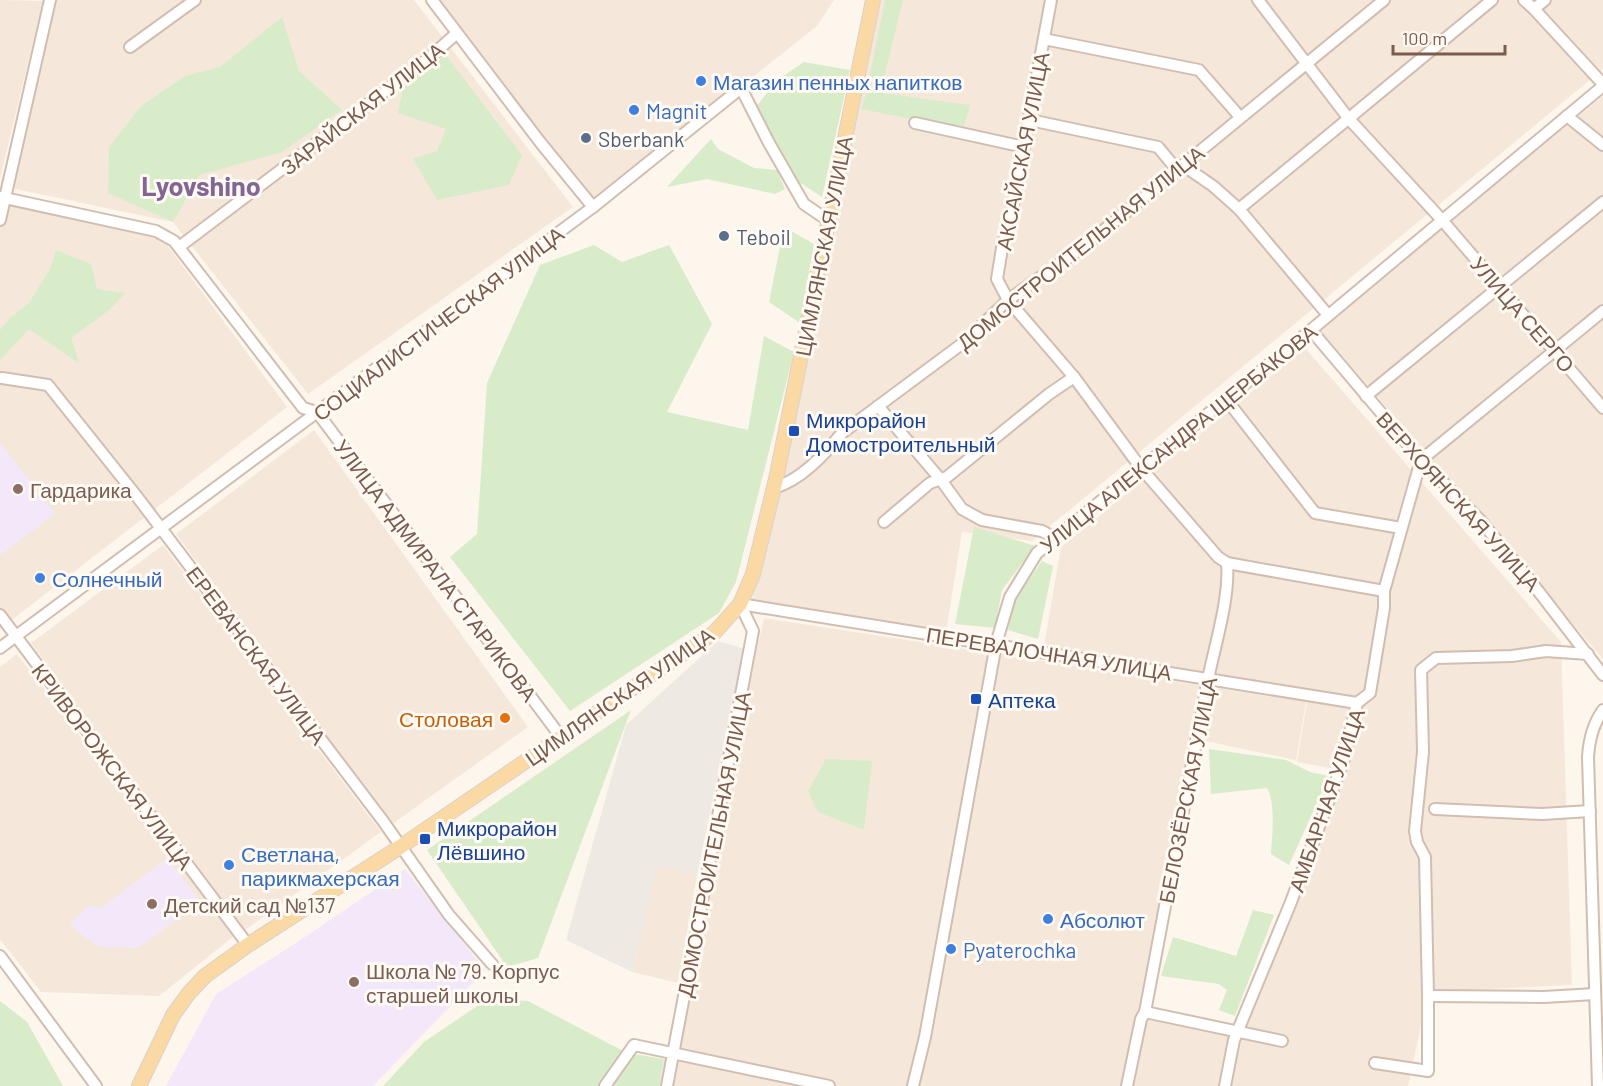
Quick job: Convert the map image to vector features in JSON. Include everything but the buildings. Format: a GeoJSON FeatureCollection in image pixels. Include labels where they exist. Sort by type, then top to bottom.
{"type":"FeatureCollection","features":[{"type":"Feature","properties":{"kind":"main road","name":"ЦИМЛЯНСКАЯ УЛИЦА"},"geometry":{"type":"LineString","coordinates":[[139,1086],[173,1015],[189,993],[206,976],[248,945],[400,847],[715,632],[740,604],[753,574],[774,488],[873,0]]}},
{"type":"Feature","properties":{"kind":"street"},"geometry":{"type":"LineString","coordinates":[[0,220],[3,198],[50,0]]}},
{"type":"Feature","properties":{"kind":"street"},"geometry":{"type":"LineString","coordinates":[[130,47],[195,0]]}},
{"type":"Feature","properties":{"kind":"street"},"geometry":{"type":"LineString","coordinates":[[432,0],[581,187],[593,207]]}},
{"type":"Feature","properties":{"kind":"street","name":"АКСАЙСКАЯ УЛИЦА"},"geometry":{"type":"LineString","coordinates":[[1008,300],[997,279],[1030,120],[1051,0]]}},
{"type":"Feature","properties":{"kind":"street","name":"УЛИЦА СЕРГО"},"geometry":{"type":"LineString","coordinates":[[1258,0],[1348,119],[1442,220],[1603,408]]}},
{"type":"Feature","properties":{"kind":"street","name":"ДОМОСТРОИТЕЛЬНАЯ УЛИЦА"},"geometry":{"type":"LineString","coordinates":[[774,488],[788,484],[826,453],[842,434],[963,343],[1008,300],[1082,248],[1384,0]]}},
{"type":"Feature","properties":{"kind":"street"},"geometry":{"type":"LineString","coordinates":[[1239,209],[1492,0]]}},
{"type":"Feature","properties":{"kind":"street"},"geometry":{"type":"LineString","coordinates":[[1524,0],[1603,85]]}},
{"type":"Feature","properties":{"kind":"street"},"geometry":{"type":"LineString","coordinates":[[1534,9],[1545,0]]}},
{"type":"Feature","properties":{"kind":"street","name":"ЗАРАЙСКАЯ УЛИЦА"},"geometry":{"type":"LineString","coordinates":[[179,247],[458,33]]}},
{"type":"Feature","properties":{"kind":"street"},"geometry":{"type":"LineString","coordinates":[[1044,39],[1199,70],[1240,117]]}},
{"type":"Feature","properties":{"kind":"street","name":"УЛИЦА АЛЕКСАНДРА ЩЕРБАКОВА"},"geometry":{"type":"LineString","coordinates":[[912,1086],[927,1026],[996,644],[1010,597],[1037,553],[1311,330],[1603,85]]}},
{"type":"Feature","properties":{"kind":"street","name":"СОЦИАЛИСТИЧЕСКАЯ УЛИЦА"},"geometry":{"type":"LineString","coordinates":[[0,648],[593,207],[741,88],[804,204],[829,221]]}},
{"type":"Feature","properties":{"kind":"street"},"geometry":{"type":"LineString","coordinates":[[1567,116],[1603,145]]}},
{"type":"Feature","properties":{"kind":"street"},"geometry":{"type":"LineString","coordinates":[[1030,120],[1158,147],[1181,168],[1213,186],[1239,209],[1328,315]]}},
{"type":"Feature","properties":{"kind":"street"},"geometry":{"type":"LineString","coordinates":[[915,123],[1024,147]]}},
{"type":"Feature","properties":{"kind":"street","name":"УЛИЦА АДМИРАЛА СТАРИКОВА"},"geometry":{"type":"LineString","coordinates":[[3,198],[156,231],[164,234],[179,247],[303,408],[317,412],[561,737]]}},
{"type":"Feature","properties":{"kind":"street"},"geometry":{"type":"LineString","coordinates":[[1366,396],[1603,202]]}},
{"type":"Feature","properties":{"kind":"street"},"geometry":{"type":"LineString","coordinates":[[1008,300],[1074,377],[1141,468],[1218,557],[1227,563],[1384,591]]}},
{"type":"Feature","properties":{"kind":"street"},"geometry":{"type":"LineString","coordinates":[[1421,460],[1603,311]]}},
{"type":"Feature","properties":{"kind":"street","name":"ВЕРХОЯНСКАЯ УЛИЦА"},"geometry":{"type":"LineString","coordinates":[[1311,330],[1421,460],[1480,520],[1603,675]]}},
{"type":"Feature","properties":{"kind":"street"},"geometry":{"type":"LineString","coordinates":[[884,522],[930,483],[947,477],[1049,394],[1074,377]]}},
{"type":"Feature","properties":{"kind":"street","name":"ЕРЕВАНСКАЯ УЛИЦА"},"geometry":{"type":"LineString","coordinates":[[2,378],[48,385],[161,528],[449,915],[492,964]]}},
{"type":"Feature","properties":{"kind":"street"},"geometry":{"type":"LineString","coordinates":[[1226,399],[1315,513],[1401,528]]}},
{"type":"Feature","properties":{"kind":"street"},"geometry":{"type":"LineString","coordinates":[[878,406],[941,480],[962,509],[982,520],[1042,531],[1055,538]]}},
{"type":"Feature","properties":{"kind":"street","name":"АМБАРНАЯ УЛИЦА"},"geometry":{"type":"LineString","coordinates":[[1225,1086],[1234,1040],[1291,902],[1344,759],[1358,703],[1370,693],[1384,608],[1384,591],[1421,460]]}},
{"type":"Feature","properties":{"kind":"street","name":"БЕЛОЗЁРСКАЯ УЛИЦА"},"geometry":{"type":"LineString","coordinates":[[1127,1086],[1141,1019],[1145,1012],[1227,586],[1227,563]]}},
{"type":"Feature","properties":{"kind":"street","name":"ДОМОСТРОИТЕЛЬНАЯ УЛИЦА"},"geometry":{"type":"LineString","coordinates":[[667,1086],[753,631],[740,604]]}},
{"type":"Feature","properties":{"kind":"street","name":"ПЕРЕВАЛОЧНАЯ УЛИЦА"},"geometry":{"type":"LineString","coordinates":[[740,604],[1358,703]]}},
{"type":"Feature","properties":{"kind":"street","name":"КРИВОРОЖСКАЯ УЛИЦА"},"geometry":{"type":"LineString","coordinates":[[0,615],[248,945]]}},
{"type":"Feature","properties":{"kind":"street"},"geometry":{"type":"LineString","coordinates":[[1376,1063],[1428,1071],[1425,857],[1417,842],[1415,831],[1423,752],[1421,670],[1436,658],[1512,656],[1546,651],[1588,654]]}},
{"type":"Feature","properties":{"kind":"street"},"geometry":{"type":"LineString","coordinates":[[1600,1081],[1589,743],[1597,718],[1603,710]]}},
{"type":"Feature","properties":{"kind":"street"},"geometry":{"type":"LineString","coordinates":[[1435,809],[1542,814],[1590,811]]}},
{"type":"Feature","properties":{"kind":"street"},"geometry":{"type":"LineString","coordinates":[[0,956],[96,1086]]}},
{"type":"Feature","properties":{"kind":"street"},"geometry":{"type":"LineString","coordinates":[[1428,996],[1544,997],[1596,994]]}},
{"type":"Feature","properties":{"kind":"street"},"geometry":{"type":"LineString","coordinates":[[1145,1012],[1282,1041]]}},
{"type":"Feature","properties":{"kind":"street"},"geometry":{"type":"LineString","coordinates":[[605,1086],[634,1045],[829,1086]]}},
{"type":"Feature","properties":{"kind":"shaded area"},"geometry":{"type":"Polygon","coordinates":[[[0,0],[43,1],[0,178],[0,0]]]}},
{"type":"Feature","properties":{"kind":"shaded area"},"geometry":{"type":"Polygon","coordinates":[[[56,0],[414,0],[573,207],[308,394],[173,222],[11,188],[56,0]]]}},
{"type":"Feature","properties":{"kind":"shaded area"},"geometry":{"type":"Polygon","coordinates":[[[437,0],[834,0],[817,26],[600,199],[592,200],[437,0]]]}},
{"type":"Feature","properties":{"kind":"shaded area"},"geometry":{"type":"Polygon","coordinates":[[[878,0],[1603,0],[1603,69],[1032,541],[962,532],[946,632],[752,600],[878,0]]]}},
{"type":"Feature","properties":{"kind":"shaded area"},"geometry":{"type":"Polygon","coordinates":[[[1603,96],[1603,659],[1320,330],[1603,96]]]}},
{"type":"Feature","properties":{"kind":"shaded area"},"geometry":{"type":"Polygon","coordinates":[[[0,202],[162,238],[287,407],[0,629],[0,202]]]}},
{"type":"Feature","properties":{"kind":"shaded area"},"geometry":{"type":"Polygon","coordinates":[[[1305,348],[1561,642],[1572,985],[1428,992],[1408,1086],[1134,1086],[1148,1015],[1237,1033],[1335,769],[1297,762],[1309,690],[1044,646],[1061,547],[1305,348]]]}},
{"type":"Feature","properties":{"kind":"shaded area"},"geometry":{"type":"Polygon","coordinates":[[[314,430],[528,727],[392,824],[176,534],[314,430]]]}},
{"type":"Feature","properties":{"kind":"shaded area","name":"Гардарика"},"geometry":{"type":"Polygon","coordinates":[[[0,443],[55,514],[0,555],[0,443]]]}},
{"type":"Feature","properties":{"kind":"shaded area"},"geometry":{"type":"Polygon","coordinates":[[[163,545],[381,832],[245,930],[31,643],[163,545]]]}},
{"type":"Feature","properties":{"kind":"shaded area"},"geometry":{"type":"Polygon","coordinates":[[[764,618],[1306,702],[1296,760],[1196,739],[1123,1086],[659,1086],[664,1059],[676,1061],[740,725],[764,618]]]}},
{"type":"Feature","properties":{"kind":"shaded area"},"geometry":{"type":"Polygon","coordinates":[[[718,641],[745,649],[697,875],[658,865],[632,972],[566,940],[626,725],[718,641]]]}},
{"type":"Feature","properties":{"kind":"shaded area"},"geometry":{"type":"Polygon","coordinates":[[[17,654],[234,936],[159,996],[41,992],[0,939],[0,667],[17,654]]]}},
{"type":"Feature","properties":{"kind":"shaded area","name":"Детский сад №137"},"geometry":{"type":"Polygon","coordinates":[[[167,858],[200,902],[144,944],[135,948],[101,947],[69,924],[90,905],[100,909],[167,858]]]}},
{"type":"Feature","properties":{"kind":"shaded area"},"geometry":{"type":"Polygon","coordinates":[[[658,865],[697,875],[678,983],[632,972],[658,865]]]}},
{"type":"Feature","properties":{"kind":"shaded area","name":"Школа № 79. Корпус старшей школы"},"geometry":{"type":"Polygon","coordinates":[[[405,869],[485,970],[373,1086],[166,1086],[216,994],[405,869]]]}},
{"type":"Feature","properties":{"kind":"green space"},"geometry":{"type":"Polygon","coordinates":[[[885,0],[903,0],[884,77],[869,79],[885,0]]]}},
{"type":"Feature","properties":{"kind":"green space"},"geometry":{"type":"Polygon","coordinates":[[[282,17],[299,71],[342,110],[282,152],[199,175],[173,222],[108,193],[109,147],[141,106],[185,76],[220,67],[282,17]]]}},
{"type":"Feature","properties":{"kind":"green space"},"geometry":{"type":"Polygon","coordinates":[[[445,54],[522,155],[509,185],[437,200],[413,159],[437,151],[446,129],[398,113],[403,88],[445,54]]]}},
{"type":"Feature","properties":{"kind":"green space"},"geometry":{"type":"Polygon","coordinates":[[[804,62],[850,70],[822,197],[796,180],[756,107],[777,80],[804,62]]]}},
{"type":"Feature","properties":{"kind":"green space"},"geometry":{"type":"Polygon","coordinates":[[[867,91],[970,105],[963,129],[861,109],[867,91]]]}},
{"type":"Feature","properties":{"kind":"green space"},"geometry":{"type":"Polygon","coordinates":[[[711,139],[718,149],[754,168],[777,170],[785,189],[775,194],[707,179],[667,187],[711,139]]]}},
{"type":"Feature","properties":{"kind":"green space"},"geometry":{"type":"Polygon","coordinates":[[[784,227],[814,244],[800,323],[769,302],[784,227]]]}},
{"type":"Feature","properties":{"kind":"green space"},"geometry":{"type":"Polygon","coordinates":[[[594,245],[622,262],[669,245],[712,324],[667,412],[748,430],[764,336],[794,352],[736,582],[719,613],[570,711],[450,557],[477,534],[487,383],[540,265],[594,245]]]}},
{"type":"Feature","properties":{"kind":"green space"},"geometry":{"type":"Polygon","coordinates":[[[56,250],[91,264],[97,289],[125,293],[108,311],[71,338],[79,363],[29,329],[0,360],[0,330],[9,319],[29,303],[50,269],[56,250]]]}},
{"type":"Feature","properties":{"kind":"green space"},"geometry":{"type":"Polygon","coordinates":[[[974,527],[1035,546],[1002,590],[995,628],[955,624],[974,527]]]}},
{"type":"Feature","properties":{"kind":"green space"},"geometry":{"type":"Polygon","coordinates":[[[1042,561],[1053,566],[1038,639],[1008,630],[1015,599],[1042,561]]]}},
{"type":"Feature","properties":{"kind":"green space"},"geometry":{"type":"Polygon","coordinates":[[[631,710],[538,958],[507,967],[427,850],[631,710]]]}},
{"type":"Feature","properties":{"kind":"green space"},"geometry":{"type":"Polygon","coordinates":[[[1209,749],[1286,760],[1310,772],[1329,776],[1289,865],[1271,854],[1272,802],[1267,788],[1211,794],[1209,749]]]}},
{"type":"Feature","properties":{"kind":"green space"},"geometry":{"type":"Polygon","coordinates":[[[826,759],[872,761],[864,830],[818,812],[808,791],[826,759]]]}},
{"type":"Feature","properties":{"kind":"green space"},"geometry":{"type":"Polygon","coordinates":[[[1253,910],[1274,915],[1235,1016],[1219,1010],[1227,990],[1219,984],[1161,976],[1173,937],[1236,956],[1253,910]]]}},
{"type":"Feature","properties":{"kind":"green space"},"geometry":{"type":"Polygon","coordinates":[[[489,998],[528,1001],[627,1053],[664,1059],[659,1086],[383,1086],[424,1042],[489,998]]]}},
{"type":"Feature","properties":{"kind":"green space"},"geometry":{"type":"Polygon","coordinates":[[[0,1001],[27,1022],[63,1086],[0,1086],[0,1001]]]}},
{"type":"Feature","properties":{"kind":"place","name":"Магазин пенных напитков"},"geometry":{"type":"Point","coordinates":[701,81]}},
{"type":"Feature","properties":{"kind":"place","name":"Magnit"},"geometry":{"type":"Point","coordinates":[634,110]}},
{"type":"Feature","properties":{"kind":"place","name":"Sberbank"},"geometry":{"type":"Point","coordinates":[586,138]}},
{"type":"Feature","properties":{"kind":"place","name":"Teboil"},"geometry":{"type":"Point","coordinates":[724,236]}},
{"type":"Feature","properties":{"kind":"place","name":"Микрорайон Домостроительный"},"geometry":{"type":"Point","coordinates":[794,431]}},
{"type":"Feature","properties":{"kind":"place","name":"Гардарика"},"geometry":{"type":"Point","coordinates":[18,489]}},
{"type":"Feature","properties":{"kind":"place","name":"Солнечный"},"geometry":{"type":"Point","coordinates":[40,578]}},
{"type":"Feature","properties":{"kind":"place","name":"Аптека"},"geometry":{"type":"Point","coordinates":[976,699]}},
{"type":"Feature","properties":{"kind":"place","name":"Столовая"},"geometry":{"type":"Point","coordinates":[505,718]}},
{"type":"Feature","properties":{"kind":"place","name":"Микрорайон Лёвшино"},"geometry":{"type":"Point","coordinates":[425,839]}},
{"type":"Feature","properties":{"kind":"place","name":"Светлана, парикмахерская"},"geometry":{"type":"Point","coordinates":[229,865]}},
{"type":"Feature","properties":{"kind":"place","name":"Детский сад №137"},"geometry":{"type":"Point","coordinates":[152,904]}},
{"type":"Feature","properties":{"kind":"place","name":"Абсолют"},"geometry":{"type":"Point","coordinates":[1048,919]}},
{"type":"Feature","properties":{"kind":"place","name":"Pyaterochka"},"geometry":{"type":"Point","coordinates":[951,949]}},
{"type":"Feature","properties":{"kind":"place","name":"Школа № 79. Корпус старшей школы"},"geometry":{"type":"Point","coordinates":[354,982]}},
{"type":"Feature","properties":{"kind":"district","name":"Lyovshino"},"geometry":{"type":"Point","coordinates":[201,185]}}]}
